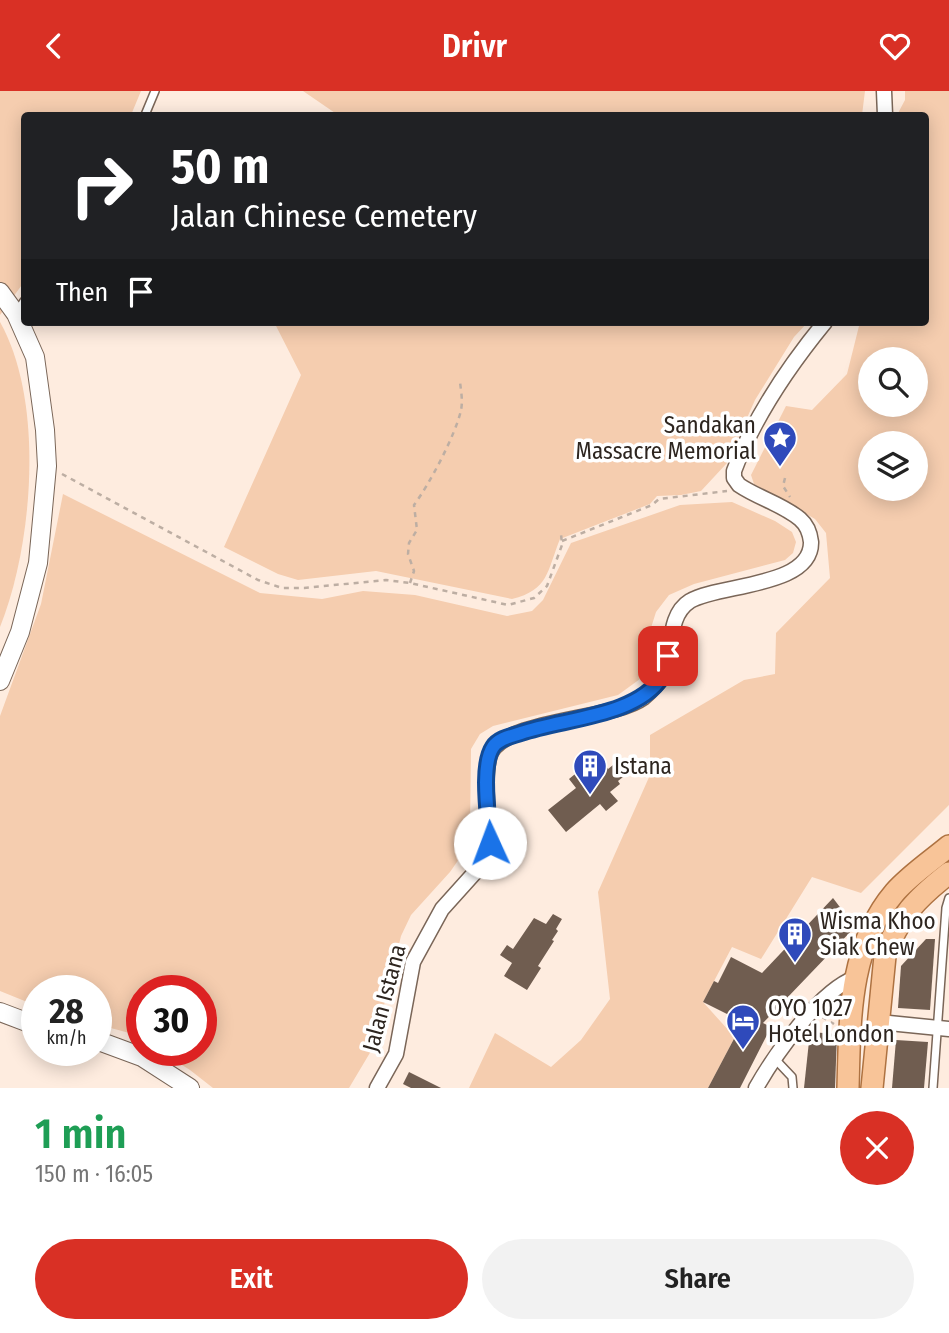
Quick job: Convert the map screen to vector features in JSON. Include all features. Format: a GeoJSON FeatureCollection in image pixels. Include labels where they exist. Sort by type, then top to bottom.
{"type":"FeatureCollection","features":[{"type":"Feature","properties":{"kind":"main road"},"geometry":{"type":"LineString","coordinates":[[848,1088],[855,978],[871,929],[897,890],[949,846]]}},
{"type":"Feature","properties":{"kind":"main road"},"geometry":{"type":"LineString","coordinates":[[872,1088],[885,955],[899,921],[949,873]]}},
{"type":"Feature","properties":{"kind":"main road"},"geometry":{"type":"LineString","coordinates":[[851,1016],[879,1022]]}},
{"type":"Feature","properties":{"kind":"street"},"geometry":{"type":"LineString","coordinates":[[884,91],[885,112]]}},
{"type":"Feature","properties":{"kind":"street"},"geometry":{"type":"LineString","coordinates":[[0,292],[20,308]]}},
{"type":"Feature","properties":{"kind":"street"},"geometry":{"type":"LineString","coordinates":[[0,681],[20,632],[38,563],[47,466],[45,430],[34,357],[25,326]]}},
{"type":"Feature","properties":{"kind":"street","name":"Jalan Istana"},"geometry":{"type":"LineString","coordinates":[[377,1088],[396,1053],[413,962],[442,909],[488,854],[490,843],[487,773],[489,757],[498,741],[547,724],[622,708],[643,698],[663,676],[676,616],[688,602],[708,593],[756,584],[791,571],[807,559],[811,550],[811,537],[802,521],[739,485],[734,478],[734,471],[773,393],[822,326]]}},
{"type":"Feature","properties":{"kind":"street"},"geometry":{"type":"LineString","coordinates":[[760,1084],[787,1041],[814,1010],[837,986],[855,978]]}},
{"type":"Feature","properties":{"kind":"street"},"geometry":{"type":"LineString","coordinates":[[0,1012],[21,1020]]}},
{"type":"Feature","properties":{"kind":"street"},"geometry":{"type":"LineString","coordinates":[[879,1022],[943,1028]]}},
{"type":"Feature","properties":{"kind":"street"},"geometry":{"type":"LineString","coordinates":[[112,1046],[142,1057],[190,1088]]}},
{"type":"Feature","properties":{"kind":"lane"},"geometry":{"type":"LineString","coordinates":[[146,112],[156,91]]}},
{"type":"Feature","properties":{"kind":"lane"},"geometry":{"type":"LineString","coordinates":[[933,1088],[943,1028],[946,908],[949,898]]}},
{"type":"Feature","properties":{"kind":"lane"},"geometry":{"type":"LineString","coordinates":[[775,1059],[792,1077],[793,1088]]}},
{"type":"Feature","properties":{"kind":"path"},"geometry":{"type":"LineString","coordinates":[[410,583],[414,572],[408,554],[409,543],[417,530],[414,505],[428,482],[462,408],[460,382]]}},
{"type":"Feature","properties":{"kind":"path"},"geometry":{"type":"LineString","coordinates":[[47,466],[258,580],[282,588],[368,580],[410,583],[508,604],[534,598],[547,586],[562,545],[561,534]]}},
{"type":"Feature","properties":{"kind":"path"},"geometry":{"type":"LineString","coordinates":[[562,541],[653,505],[659,499],[732,491]]}},
{"type":"Feature","properties":{"kind":"path"},"geometry":{"type":"LineString","coordinates":[[814,1010],[830,1024],[851,1016]]}},
{"type":"Feature","properties":{"kind":"shaded area"},"geometry":{"type":"Polygon","coordinates":[[[0,91],[141,91],[132,112],[21,112],[21,286],[0,315],[0,91]]]}},
{"type":"Feature","properties":{"kind":"shaded area"},"geometry":{"type":"Polygon","coordinates":[[[303,91],[865,91],[862,112],[334,112],[303,91]]]}},
{"type":"Feature","properties":{"kind":"shaded area"},"geometry":{"type":"Polygon","coordinates":[[[905,91],[949,91],[949,805],[861,893],[812,877],[761,959],[732,947],[703,1002],[730,1032],[736,1035],[708,1088],[469,1088],[495,1033],[551,1067],[581,1040],[610,999],[598,892],[650,775],[650,735],[744,680],[775,674],[776,633],[830,578],[826,533],[815,519],[754,484],[751,475],[786,406],[812,410],[847,374],[859,326],[929,326],[929,112],[899,112],[905,100],[905,91]]]}},
{"type":"Feature","properties":{"kind":"shaded area"},"geometry":{"type":"Polygon","coordinates":[[[0,322],[14,355],[24,392],[29,474],[20,556],[0,627],[0,322]]]}},
{"type":"Feature","properties":{"kind":"shaded area"},"geometry":{"type":"Polygon","coordinates":[[[276,326],[804,326],[794,337],[755,400],[727,463],[701,491],[657,496],[650,504],[560,539],[545,578],[533,590],[512,599],[376,571],[298,580],[278,574],[224,547],[301,375],[276,326]]]}},
{"type":"Feature","properties":{"kind":"shaded area"},"geometry":{"type":"Polygon","coordinates":[[[63,494],[260,593],[322,599],[363,591],[415,595],[507,616],[532,611],[543,600],[571,543],[680,505],[732,502],[775,521],[792,532],[796,542],[793,553],[785,560],[694,584],[669,595],[656,612],[650,631],[650,656],[646,670],[640,679],[618,695],[493,726],[480,734],[471,749],[470,829],[466,849],[450,872],[411,915],[401,936],[374,1046],[349,1088],[213,1088],[184,1066],[217,1066],[217,975],[126,975],[126,1032],[112,1028],[112,975],[21,975],[21,1000],[0,991],[0,716],[41,604],[63,494]]]}},
{"type":"Feature","properties":{"kind":"building","name":"Istana"},"geometry":{"type":"Polygon","coordinates":[[[618,761],[628,773],[610,792],[618,801],[606,811],[600,804],[566,832],[548,810],[576,788],[569,779],[586,765],[595,775],[618,761]]]}},
{"type":"Feature","properties":{"kind":"building"},"geometry":{"type":"Polygon","coordinates":[[[833,898],[855,927],[763,1023],[771,1027],[740,1088],[708,1088],[736,1035],[730,1032],[737,1019],[703,1002],[714,981],[718,983],[731,957],[762,973],[833,898]]]}},
{"type":"Feature","properties":{"kind":"building"},"geometry":{"type":"Polygon","coordinates":[[[553,914],[562,919],[556,929],[558,931],[538,966],[541,968],[527,990],[504,976],[512,963],[500,955],[507,945],[513,949],[534,918],[546,924],[553,914]]]}},
{"type":"Feature","properties":{"kind":"building"},"geometry":{"type":"Polygon","coordinates":[[[926,939],[935,939],[930,1010],[898,1008],[901,966],[926,939]]]}},
{"type":"Feature","properties":{"kind":"building"},"geometry":{"type":"Polygon","coordinates":[[[810,1032],[837,1034],[835,1088],[804,1088],[810,1032]]]}},
{"type":"Feature","properties":{"kind":"building"},"geometry":{"type":"Polygon","coordinates":[[[896,1040],[928,1042],[924,1088],[892,1088],[896,1040]]]}},
{"type":"Feature","properties":{"kind":"building"},"geometry":{"type":"Polygon","coordinates":[[[409,1072],[441,1088],[411,1088],[403,1084],[409,1072]]]}},
{"type":"Feature","properties":{"kind":"place","name":"Sandakan Massacre Memorial"},"geometry":{"type":"Point","coordinates":[780,468]}},
{"type":"Feature","properties":{"kind":"place","name":"Istana"},"geometry":{"type":"Point","coordinates":[590,796]}},
{"type":"Feature","properties":{"kind":"place","name":"Wisma Khoo Siak Chew"},"geometry":{"type":"Point","coordinates":[795,964]}},
{"type":"Feature","properties":{"kind":"place","name":"OYO 1027 Hotel London"},"geometry":{"type":"Point","coordinates":[743,1051]}},
{"type":"Feature","properties":{"kind":"route"},"geometry":{"type":"LineString","coordinates":[[490,843],[487,773],[493,746],[498,741],[547,724],[622,708],[643,698],[663,676],[668,656]]}}]}
